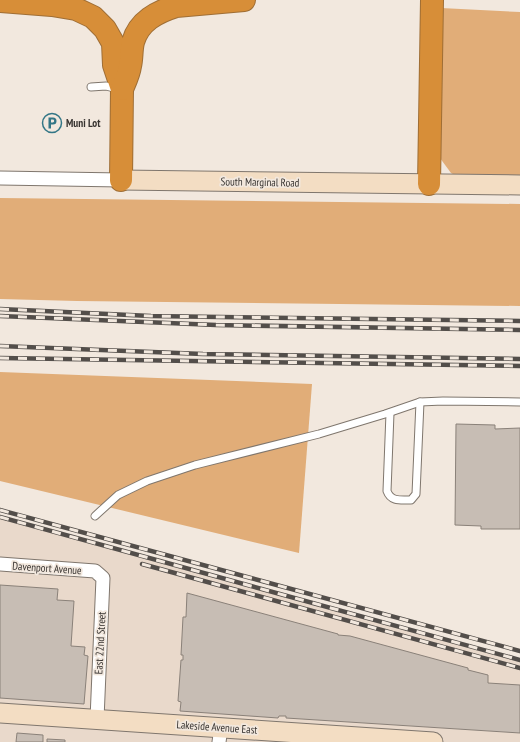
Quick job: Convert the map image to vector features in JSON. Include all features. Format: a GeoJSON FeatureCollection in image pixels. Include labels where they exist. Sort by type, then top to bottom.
{"type":"FeatureCollection","features":[{"type":"Feature","properties":{"kind":"highway"},"geometry":{"type":"LineString","coordinates":[[122,89],[130,66],[133,41],[144,23],[150,18],[166,9],[176,6],[244,0]]}},
{"type":"Feature","properties":{"kind":"highway"},"geometry":{"type":"LineString","coordinates":[[0,1],[76,9],[93,17],[105,28],[113,43],[114,64],[122,89],[121,180]]}},
{"type":"Feature","properties":{"kind":"highway"},"geometry":{"type":"LineString","coordinates":[[429,184],[432,9]]}},
{"type":"Feature","properties":{"kind":"street","name":"South Marginal Road"},"geometry":{"type":"LineString","coordinates":[[0,178],[520,185]]}},
{"type":"Feature","properties":{"kind":"street","name":"Davenport Avenue"},"geometry":{"type":"LineString","coordinates":[[0,564],[95,571]]}},
{"type":"Feature","properties":{"kind":"street","name":"East 22nd Street"},"geometry":{"type":"LineString","coordinates":[[95,571],[103,578],[98,719]]}},
{"type":"Feature","properties":{"kind":"street","name":"Lakeside Avenue East"},"geometry":{"type":"LineString","coordinates":[[0,713],[98,719],[220,735],[433,742]]}},
{"type":"Feature","properties":{"kind":"lane"},"geometry":{"type":"LineString","coordinates":[[91,87],[106,86],[122,89]]}},
{"type":"Feature","properties":{"kind":"lane"},"geometry":{"type":"LineString","coordinates":[[390,413],[387,491],[389,496],[395,500],[411,500],[416,494],[420,402]]}},
{"type":"Feature","properties":{"kind":"lane"},"geometry":{"type":"LineString","coordinates":[[95,516],[118,495],[147,482],[195,465],[312,436],[390,413],[420,402],[520,402]]}},
{"type":"Feature","properties":{"kind":"shaded area"},"geometry":{"type":"Polygon","coordinates":[[[441,8],[520,12],[520,176],[464,180],[451,173],[437,154],[441,8]]]}},
{"type":"Feature","properties":{"kind":"shaded area"},"geometry":{"type":"Polygon","coordinates":[[[0,198],[520,204],[520,306],[0,299],[0,198]]]}},
{"type":"Feature","properties":{"kind":"shaded area"},"geometry":{"type":"Polygon","coordinates":[[[0,372],[312,384],[299,553],[0,481],[0,372]]]}},
{"type":"Feature","properties":{"kind":"shaded area"},"geometry":{"type":"Polygon","coordinates":[[[0,518],[520,660],[520,742],[0,742],[0,518]]]}},
{"type":"Feature","properties":{"kind":"building"},"geometry":{"type":"Polygon","coordinates":[[[456,424],[495,425],[495,429],[520,428],[520,529],[481,529],[481,526],[455,525],[456,424]]]}},
{"type":"Feature","properties":{"kind":"building"},"geometry":{"type":"Polygon","coordinates":[[[0,585],[58,589],[57,600],[74,601],[71,646],[85,647],[84,655],[88,656],[84,704],[0,698],[0,585]]]}},
{"type":"Feature","properties":{"kind":"building"},"geometry":{"type":"Polygon","coordinates":[[[187,593],[338,635],[350,636],[468,668],[468,670],[488,675],[488,683],[520,685],[520,733],[286,718],[286,716],[279,716],[278,718],[180,711],[181,702],[178,701],[181,660],[183,660],[183,655],[181,655],[183,617],[186,617],[187,593]]]}},
{"type":"Feature","properties":{"kind":"building"},"geometry":{"type":"Polygon","coordinates":[[[17,733],[43,735],[43,742],[16,742],[17,733]]]}},
{"type":"Feature","properties":{"kind":"building"},"geometry":{"type":"Polygon","coordinates":[[[47,739],[65,740],[65,742],[47,742],[47,739]]]}},
{"type":"Feature","properties":{"kind":"railway"},"geometry":{"type":"LineString","coordinates":[[0,309],[151,316],[520,321]]}},
{"type":"Feature","properties":{"kind":"railway"},"geometry":{"type":"LineString","coordinates":[[0,316],[216,325],[520,330]]}},
{"type":"Feature","properties":{"kind":"railway"},"geometry":{"type":"LineString","coordinates":[[0,346],[203,354],[520,359]]}},
{"type":"Feature","properties":{"kind":"railway"},"geometry":{"type":"LineString","coordinates":[[0,358],[520,366]]}},
{"type":"Feature","properties":{"kind":"railway"},"geometry":{"type":"LineString","coordinates":[[0,510],[520,651]]}},
{"type":"Feature","properties":{"kind":"railway"},"geometry":{"type":"LineString","coordinates":[[0,517],[520,660]]}},
{"type":"Feature","properties":{"kind":"railway"},"geometry":{"type":"LineString","coordinates":[[142,564],[520,668]]}},
{"type":"Feature","properties":{"kind":"place","name":"Muni Lot"},"geometry":{"type":"Point","coordinates":[52,123]}}]}
